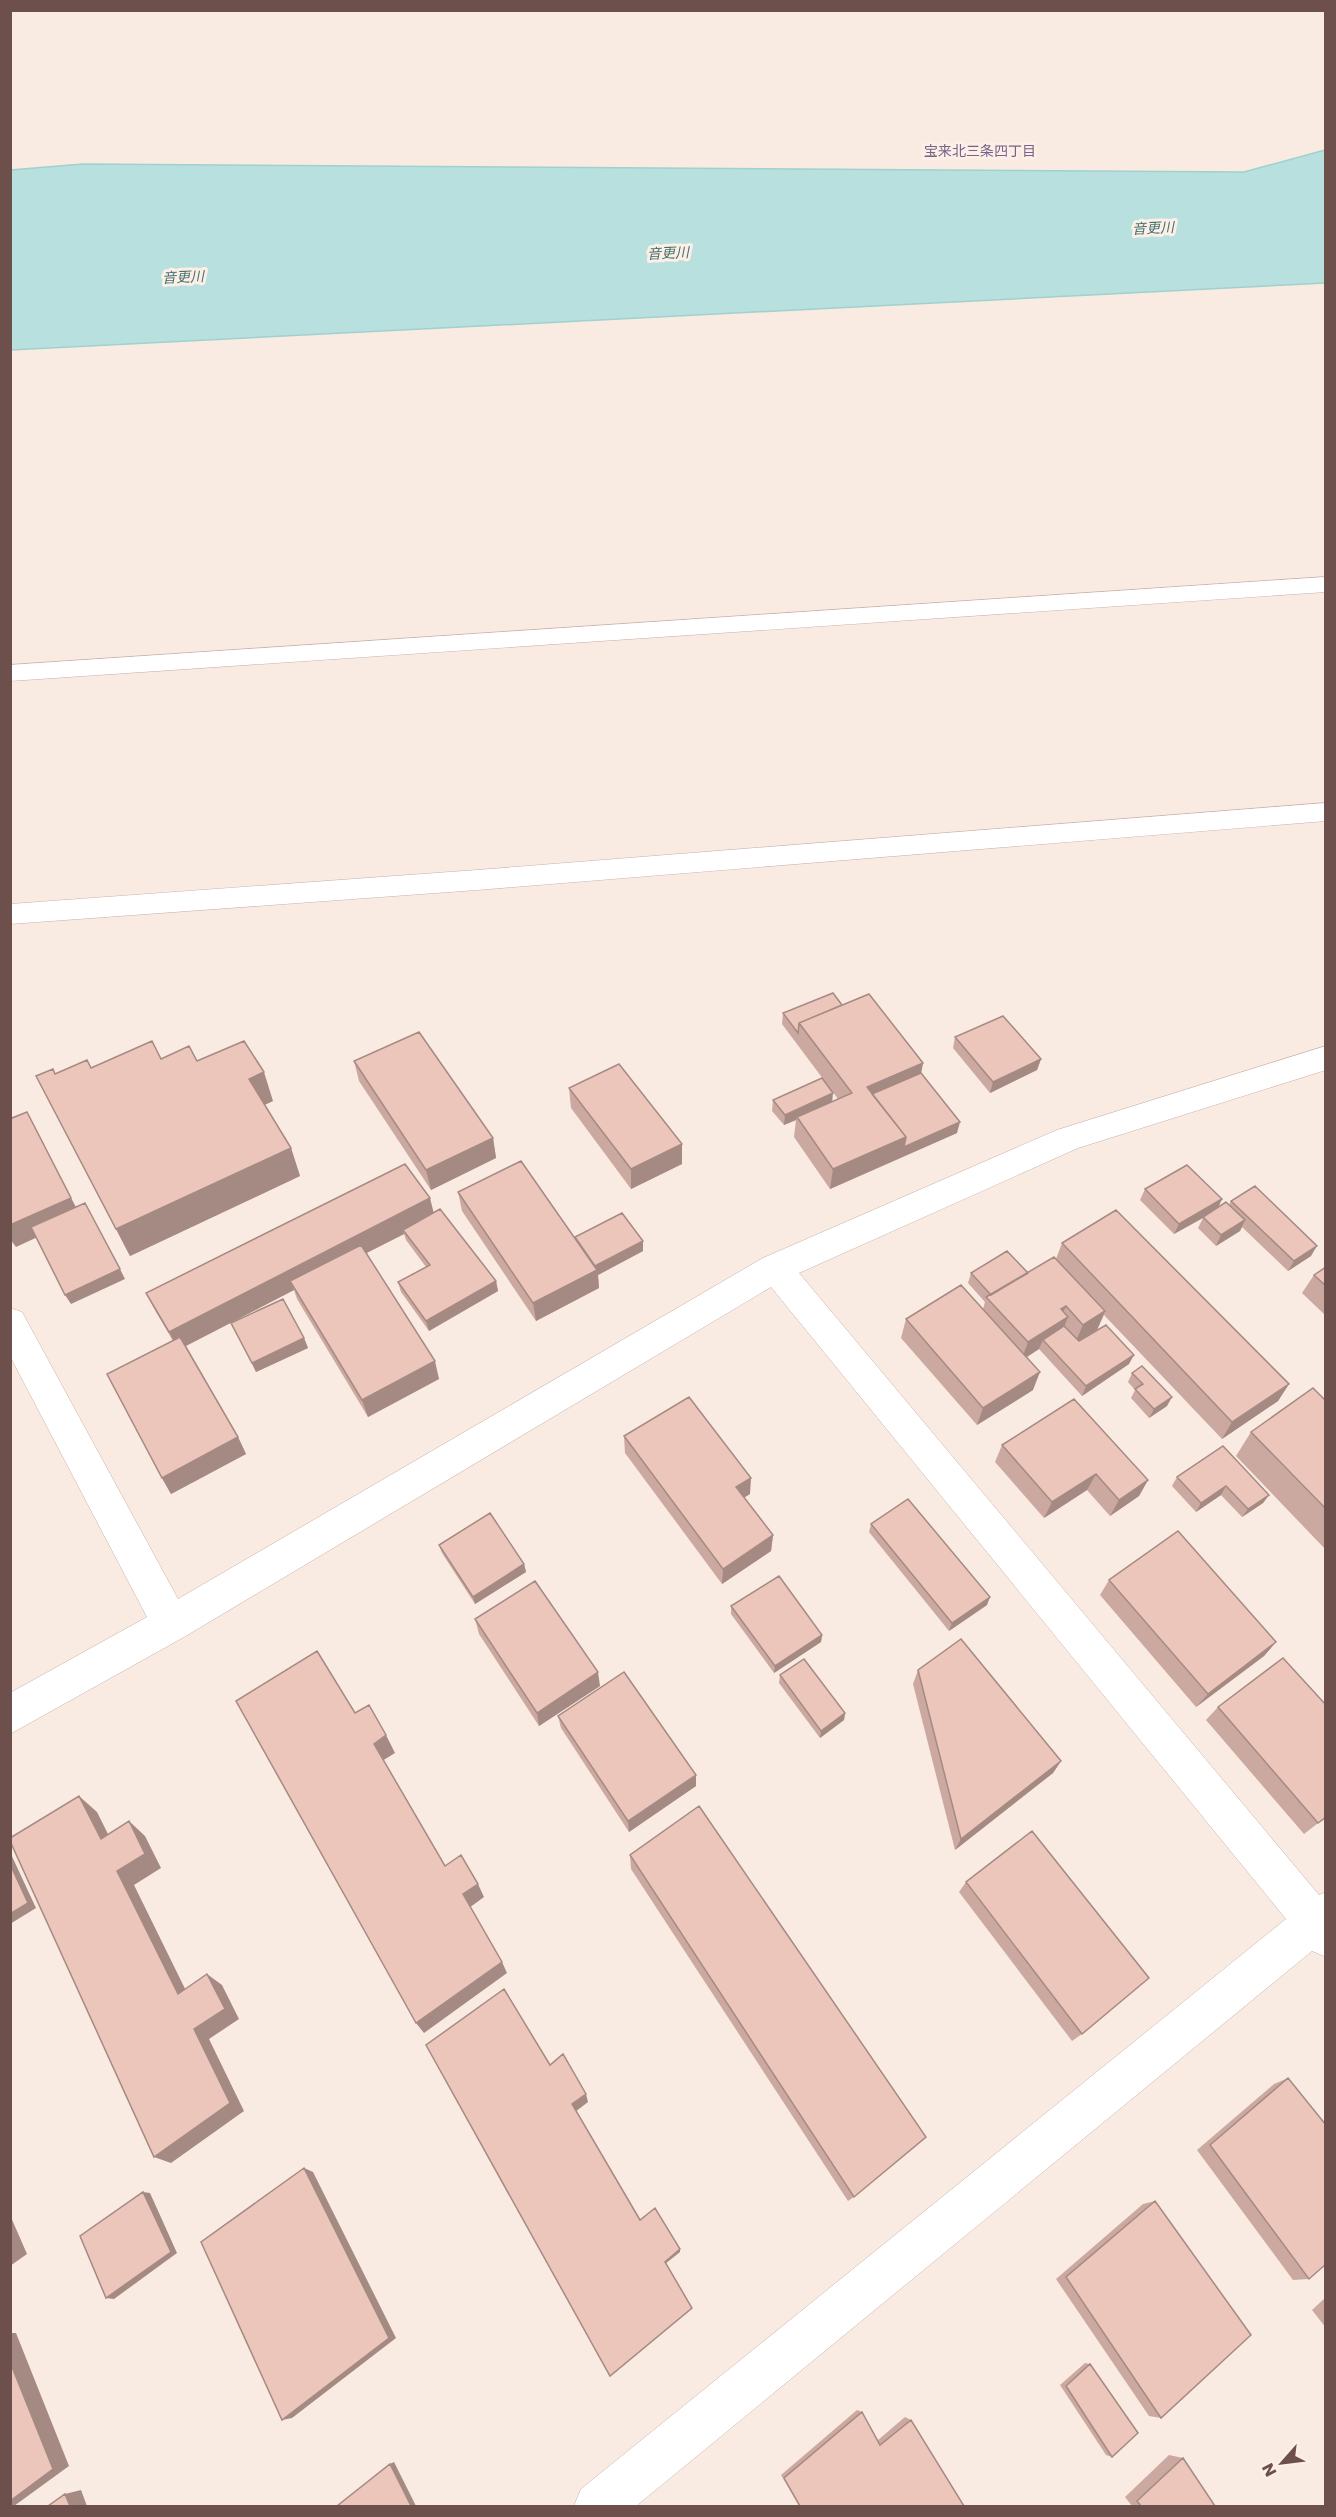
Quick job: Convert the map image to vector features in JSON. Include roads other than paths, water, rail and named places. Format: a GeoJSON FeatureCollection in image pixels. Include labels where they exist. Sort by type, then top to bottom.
{"type":"FeatureCollection","features":[{"type":"Feature","properties":{"kind":"street"},"geometry":{"type":"LineString","coordinates":[[10,673],[1326,584]]}},
{"type":"Feature","properties":{"kind":"street"},"geometry":{"type":"LineString","coordinates":[[10,914],[501,878],[1326,812]]}},
{"type":"Feature","properties":{"kind":"street"},"geometry":{"type":"LineString","coordinates":[[10,1715],[171,1624],[775,1268],[1068,1139],[1326,1058]]}},
{"type":"Feature","properties":{"kind":"street"},"geometry":{"type":"LineString","coordinates":[[598,2506],[1322,1924],[775,1268]]}},
{"type":"Feature","properties":{"kind":"street"},"geometry":{"type":"LineString","coordinates":[[10,1322],[171,1624]]}},
{"type":"Feature","properties":{"kind":"water","name":"音更川"},"geometry":{"type":"Polygon","coordinates":[[[1325,150],[1325,283],[11,350],[11,170],[83,164],[1244,172],[1325,150]]]}},
{"type":"Feature","properties":{"kind":"district","name":"宝来北三条四丁目"},"geometry":{"type":"Point","coordinates":[980,151]}}]}
